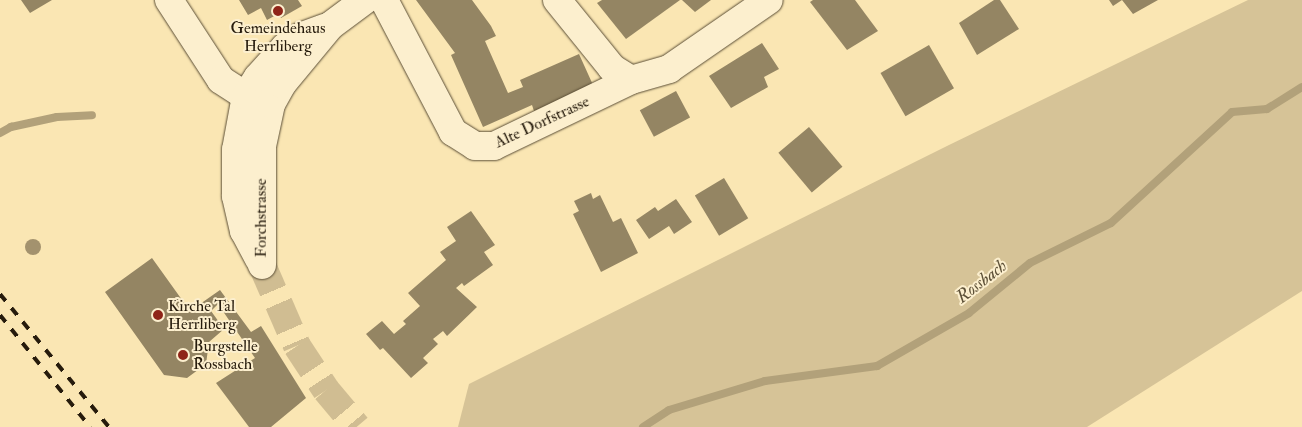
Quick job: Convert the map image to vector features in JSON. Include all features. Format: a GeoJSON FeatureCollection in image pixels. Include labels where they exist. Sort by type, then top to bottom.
{"type":"FeatureCollection","features":[{"type":"Feature","properties":{"kind":"street"},"geometry":{"type":"LineString","coordinates":[[169,0],[221,80],[258,100],[258,78],[285,47],[300,36],[330,26],[365,0]]}},
{"type":"Feature","properties":{"kind":"street","name":"Alte Dorfstrasse"},"geometry":{"type":"LineString","coordinates":[[384,0],[453,132],[475,146],[494,146],[631,80],[669,69],[769,0]]}},
{"type":"Feature","properties":{"kind":"street"},"geometry":{"type":"LineString","coordinates":[[557,0],[612,68],[631,80]]}},
{"type":"Feature","properties":{"kind":"shaded area"},"geometry":{"type":"Polygon","coordinates":[[[1248,0],[1302,0],[1302,291],[1087,427],[458,427],[469,384],[949,145],[1248,0]]]}},
{"type":"Feature","properties":{"kind":"building"},"geometry":{"type":"Polygon","coordinates":[[[21,0],[52,0],[30,13],[21,0]]]}},
{"type":"Feature","properties":{"kind":"building","name":"Gemeindehaus Herrliberg"},"geometry":{"type":"Polygon","coordinates":[[[239,0],[298,0],[302,6],[281,18],[278,14],[267,20],[261,8],[248,15],[239,0]]]}},
{"type":"Feature","properties":{"kind":"building"},"geometry":{"type":"Polygon","coordinates":[[[416,0],[472,0],[496,36],[485,41],[508,93],[523,87],[520,80],[579,54],[593,85],[534,111],[532,105],[483,127],[451,55],[455,53],[416,0]]]}},
{"type":"Feature","properties":{"kind":"building"},"geometry":{"type":"Polygon","coordinates":[[[602,0],[680,0],[626,39],[597,3],[602,0]]]}},
{"type":"Feature","properties":{"kind":"building"},"geometry":{"type":"Polygon","coordinates":[[[682,0],[711,0],[695,12],[682,0]]]}},
{"type":"Feature","properties":{"kind":"building"},"geometry":{"type":"Polygon","coordinates":[[[813,0],[855,0],[878,31],[847,50],[810,2],[813,0]]]}},
{"type":"Feature","properties":{"kind":"building"},"geometry":{"type":"Polygon","coordinates":[[[994,0],[1000,0],[1019,29],[977,55],[959,23],[994,0]]]}},
{"type":"Feature","properties":{"kind":"building"},"geometry":{"type":"Polygon","coordinates":[[[1109,0],[1122,0],[1113,6],[1109,0]]]}},
{"type":"Feature","properties":{"kind":"building"},"geometry":{"type":"Polygon","coordinates":[[[1122,0],[1158,0],[1133,14],[1122,0]]]}},
{"type":"Feature","properties":{"kind":"building"},"geometry":{"type":"Polygon","coordinates":[[[762,43],[779,69],[764,77],[768,87],[731,108],[709,76],[762,43]]]}},
{"type":"Feature","properties":{"kind":"building"},"geometry":{"type":"Polygon","coordinates":[[[929,45],[954,88],[906,116],[881,73],[929,45]]]}},
{"type":"Feature","properties":{"kind":"building"},"geometry":{"type":"Polygon","coordinates":[[[676,91],[690,117],[654,137],[640,110],[676,91]]]}},
{"type":"Feature","properties":{"kind":"building"},"geometry":{"type":"Polygon","coordinates":[[[809,127],[842,167],[812,193],[778,153],[809,127]]]}},
{"type":"Feature","properties":{"kind":"building"},"geometry":{"type":"Polygon","coordinates":[[[724,178],[748,218],[719,236],[695,196],[724,178]]]}},
{"type":"Feature","properties":{"kind":"building"},"geometry":{"type":"Polygon","coordinates":[[[591,193],[593,199],[600,195],[613,222],[621,218],[638,253],[601,272],[573,214],[579,211],[574,201],[591,193]]]}},
{"type":"Feature","properties":{"kind":"building"},"geometry":{"type":"Polygon","coordinates":[[[676,199],[692,222],[674,234],[669,226],[649,239],[636,220],[655,207],[658,211],[676,199]]]}},
{"type":"Feature","properties":{"kind":"building"},"geometry":{"type":"Polygon","coordinates":[[[471,211],[495,245],[484,252],[493,265],[464,286],[462,283],[456,288],[477,307],[447,336],[443,331],[433,339],[438,344],[423,358],[428,363],[411,378],[383,348],[380,350],[366,334],[382,321],[394,334],[406,324],[403,321],[420,306],[408,293],[446,260],[440,252],[456,241],[447,227],[471,211]]]}},
{"type":"Feature","properties":{"kind":"building"},"geometry":{"type":"Polygon","coordinates":[[[152,258],[190,311],[220,290],[251,332],[261,326],[306,398],[271,427],[249,427],[216,383],[255,358],[218,304],[211,311],[224,329],[209,342],[206,364],[187,378],[164,375],[105,292],[152,258]]]}},
{"type":"Feature","properties":{"kind":"waterway","name":"Rossbach"},"geometry":{"type":"LineString","coordinates":[[643,427],[669,410],[765,381],[877,366],[969,313],[1030,263],[1111,223],[1232,112],[1267,109],[1302,87]]}},
{"type":"Feature","properties":{"kind":"waterway"},"geometry":{"type":"LineString","coordinates":[[0,133],[11,127],[57,117],[92,115]]}},
{"type":"Feature","properties":{"kind":"tunnel"},"geometry":{"type":"LineString","coordinates":[[262,265],[297,346],[326,390],[357,427]]}},
{"type":"Feature","properties":{"kind":"railway"},"geometry":{"type":"LineString","coordinates":[[0,294],[109,427]]}},
{"type":"Feature","properties":{"kind":"railway"},"geometry":{"type":"LineString","coordinates":[[0,315],[90,427]]}},
{"type":"Feature","properties":{"kind":"place","name":"Gemeindehaus Herrliberg"},"geometry":{"type":"Point","coordinates":[278,11]}},
{"type":"Feature","properties":{"kind":"place","name":"Kirche Tal Herrliberg"},"geometry":{"type":"Point","coordinates":[158,315]}},
{"type":"Feature","properties":{"kind":"place","name":"Burgstelle Rossbach"},"geometry":{"type":"Point","coordinates":[183,355]}}]}
